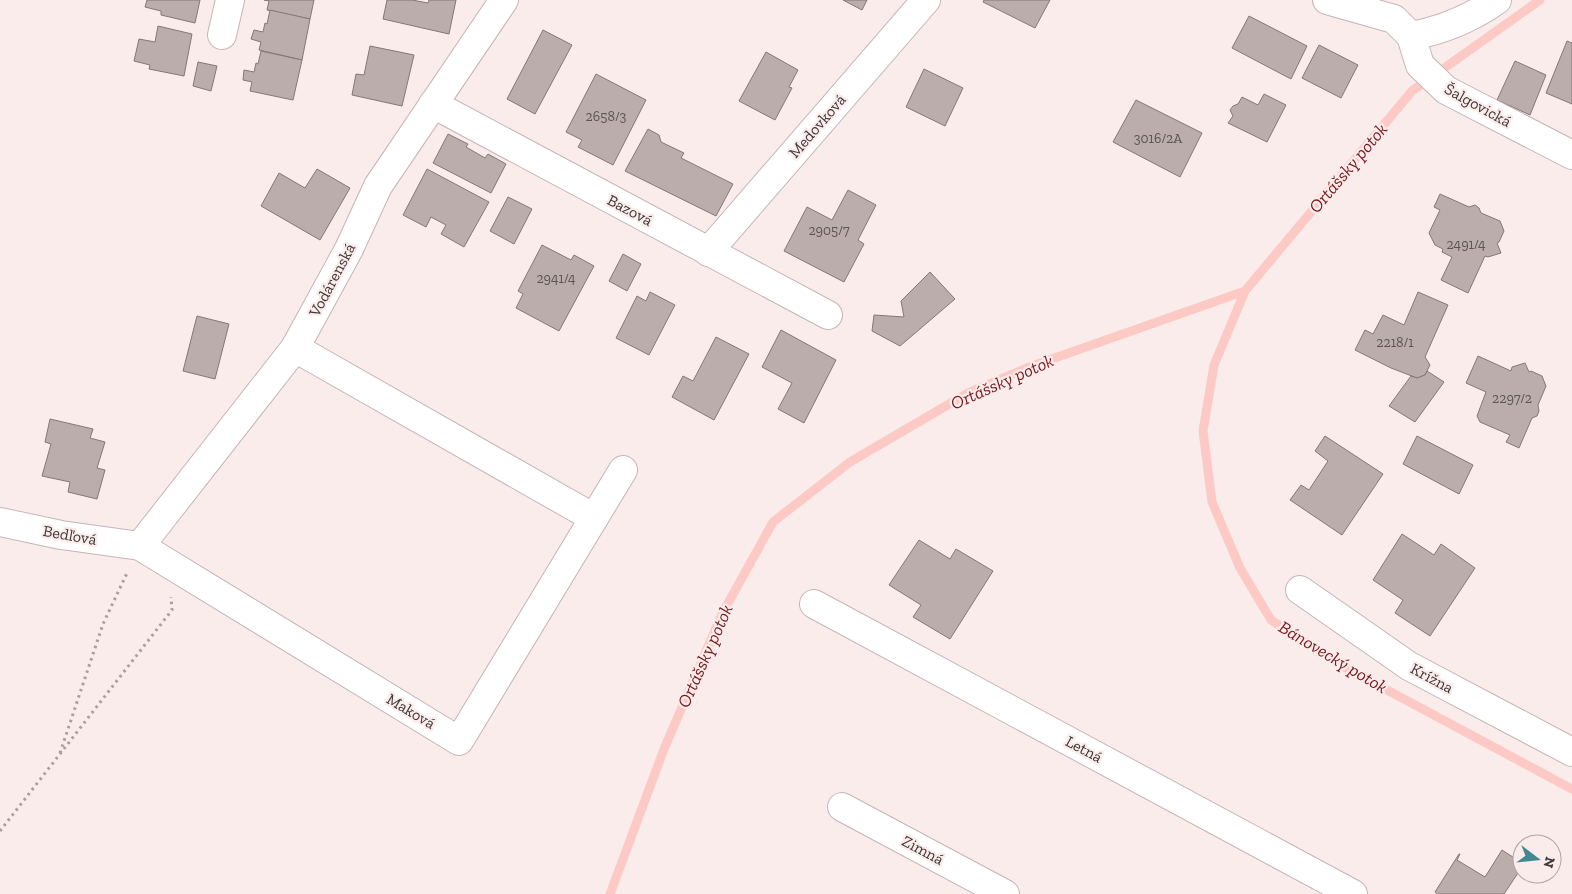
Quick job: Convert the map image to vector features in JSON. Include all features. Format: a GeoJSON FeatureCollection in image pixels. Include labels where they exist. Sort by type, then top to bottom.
{"type":"FeatureCollection","features":[{"type":"Feature","properties":{"kind":"street"},"geometry":{"type":"LineString","coordinates":[[222,36],[230,0]]}},
{"type":"Feature","properties":{"kind":"street","name":"Vodárenská"},"geometry":{"type":"LineString","coordinates":[[140,546],[295,348],[349,250],[378,186],[504,0]]}},
{"type":"Feature","properties":{"kind":"street","name":"Medovková"},"geometry":{"type":"LineString","coordinates":[[708,252],[926,0]]}},
{"type":"Feature","properties":{"kind":"street","name":"Šalgovická"},"geometry":{"type":"LineString","coordinates":[[1327,0],[1394,19],[1411,36],[1420,65],[1446,90],[1572,155]]}},
{"type":"Feature","properties":{"kind":"street"},"geometry":{"type":"LineString","coordinates":[[1411,36],[1434,32],[1477,14],[1497,0]]}},
{"type":"Feature","properties":{"kind":"street","name":"Bazová"},"geometry":{"type":"LineString","coordinates":[[433,104],[828,315]]}},
{"type":"Feature","properties":{"kind":"street"},"geometry":{"type":"LineString","coordinates":[[295,348],[594,518]]}},
{"type":"Feature","properties":{"kind":"street","name":"Maková"},"geometry":{"type":"LineString","coordinates":[[140,546],[459,741],[623,470]]}},
{"type":"Feature","properties":{"kind":"street","name":"Bedľová"},"geometry":{"type":"LineString","coordinates":[[0,522],[61,535],[140,546]]}},
{"type":"Feature","properties":{"kind":"street","name":"Krížna"},"geometry":{"type":"LineString","coordinates":[[1300,590],[1409,666],[1572,752]]}},
{"type":"Feature","properties":{"kind":"street","name":"Letná"},"geometry":{"type":"LineString","coordinates":[[814,604],[1353,894]]}},
{"type":"Feature","properties":{"kind":"street","name":"Zimná"},"geometry":{"type":"LineString","coordinates":[[842,807],[1005,894]]}},
{"type":"Feature","properties":{"kind":"path"},"geometry":{"type":"LineString","coordinates":[[60,753],[102,624],[140,546]]}},
{"type":"Feature","properties":{"kind":"path"},"geometry":{"type":"LineString","coordinates":[[0,831],[172,610],[170,591]]}},
{"type":"Feature","properties":{"kind":"building"},"geometry":{"type":"Polygon","coordinates":[[[147,0],[200,0],[195,23],[161,15],[161,11],[145,7],[147,0]]]}},
{"type":"Feature","properties":{"kind":"building"},"geometry":{"type":"Polygon","coordinates":[[[264,0],[314,0],[310,19],[267,10],[269,1],[264,0]]]}},
{"type":"Feature","properties":{"kind":"building"},"geometry":{"type":"Polygon","coordinates":[[[387,0],[412,0],[428,3],[429,0],[456,0],[449,34],[383,19],[387,0]]]}},
{"type":"Feature","properties":{"kind":"building"},"geometry":{"type":"Polygon","coordinates":[[[843,0],[867,0],[862,10],[843,0]]]}},
{"type":"Feature","properties":{"kind":"building"},"geometry":{"type":"Polygon","coordinates":[[[984,0],[1050,0],[1035,28],[983,2],[984,0]]]}},
{"type":"Feature","properties":{"kind":"building"},"geometry":{"type":"Polygon","coordinates":[[[270,10],[310,19],[302,60],[259,50],[261,42],[251,39],[254,30],[263,32],[270,10]]]}},
{"type":"Feature","properties":{"kind":"building"},"geometry":{"type":"Polygon","coordinates":[[[1249,16],[1307,46],[1291,79],[1232,48],[1249,16]]]}},
{"type":"Feature","properties":{"kind":"building"},"geometry":{"type":"Polygon","coordinates":[[[158,26],[192,34],[184,76],[149,69],[150,65],[134,61],[139,39],[155,42],[158,26]]]}},
{"type":"Feature","properties":{"kind":"building"},"geometry":{"type":"Polygon","coordinates":[[[543,30],[572,45],[535,114],[507,99],[543,30]]]}},
{"type":"Feature","properties":{"kind":"building"},"geometry":{"type":"Polygon","coordinates":[[[1567,41],[1572,43],[1572,104],[1546,93],[1567,41]]]}},
{"type":"Feature","properties":{"kind":"building"},"geometry":{"type":"Polygon","coordinates":[[[1319,45],[1358,65],[1341,98],[1302,78],[1319,45]]]}},
{"type":"Feature","properties":{"kind":"building"},"geometry":{"type":"Polygon","coordinates":[[[370,46],[414,55],[402,106],[352,95],[356,74],[364,75],[370,46]]]}},
{"type":"Feature","properties":{"kind":"building"},"geometry":{"type":"Polygon","coordinates":[[[261,51],[302,60],[293,100],[250,91],[252,82],[243,80],[244,70],[254,72],[261,51]]]}},
{"type":"Feature","properties":{"kind":"building"},"geometry":{"type":"Polygon","coordinates":[[[766,52],[798,70],[789,87],[792,88],[775,120],[739,101],[766,52]]]}},
{"type":"Feature","properties":{"kind":"building"},"geometry":{"type":"Polygon","coordinates":[[[1515,61],[1546,75],[1530,115],[1497,100],[1515,61]]]}},
{"type":"Feature","properties":{"kind":"building"},"geometry":{"type":"Polygon","coordinates":[[[198,62],[217,66],[211,91],[193,86],[198,62]]]}},
{"type":"Feature","properties":{"kind":"building"},"geometry":{"type":"Polygon","coordinates":[[[924,69],[963,88],[945,126],[906,107],[924,69]]]}},
{"type":"Feature","properties":{"kind":"building"},"geometry":{"type":"Polygon","coordinates":[[[596,74],[646,100],[613,165],[578,147],[582,140],[566,132],[596,74]]]}},
{"type":"Feature","properties":{"kind":"building"},"geometry":{"type":"Polygon","coordinates":[[[1264,94],[1286,105],[1267,142],[1228,123],[1233,116],[1230,110],[1238,104],[1242,97],[1258,105],[1264,94]]]}},
{"type":"Feature","properties":{"kind":"building"},"geometry":{"type":"Polygon","coordinates":[[[1136,100],[1202,133],[1180,177],[1113,142],[1136,100]]]}},
{"type":"Feature","properties":{"kind":"building"},"geometry":{"type":"Polygon","coordinates":[[[648,129],[659,135],[661,142],[684,153],[681,158],[733,184],[716,216],[625,171],[648,129]]]}},
{"type":"Feature","properties":{"kind":"building"},"geometry":{"type":"Polygon","coordinates":[[[448,134],[468,144],[466,147],[485,158],[488,154],[506,164],[491,193],[433,163],[448,134]]]}},
{"type":"Feature","properties":{"kind":"building"},"geometry":{"type":"Polygon","coordinates":[[[317,169],[350,188],[320,240],[261,206],[279,173],[305,188],[317,169]]]}},
{"type":"Feature","properties":{"kind":"building"},"geometry":{"type":"Polygon","coordinates":[[[427,169],[489,202],[464,247],[441,234],[446,225],[431,217],[426,227],[403,215],[427,169]]]}},
{"type":"Feature","properties":{"kind":"building"},"geometry":{"type":"Polygon","coordinates":[[[848,190],[876,205],[858,240],[864,244],[844,282],[784,251],[807,207],[832,220],[848,190]]]}},
{"type":"Feature","properties":{"kind":"building"},"geometry":{"type":"Polygon","coordinates":[[[1440,194],[1469,207],[1475,205],[1481,213],[1500,221],[1504,231],[1497,243],[1501,253],[1488,257],[1485,256],[1468,293],[1441,280],[1452,257],[1442,252],[1443,249],[1435,245],[1429,233],[1440,210],[1434,207],[1440,194]]]}},
{"type":"Feature","properties":{"kind":"building"},"geometry":{"type":"Polygon","coordinates":[[[508,197],[532,209],[514,244],[490,231],[508,197]]]}},
{"type":"Feature","properties":{"kind":"building"},"geometry":{"type":"Polygon","coordinates":[[[542,245],[571,260],[574,255],[594,266],[559,331],[516,308],[523,294],[518,291],[542,245]]]}},
{"type":"Feature","properties":{"kind":"building"},"geometry":{"type":"Polygon","coordinates":[[[623,254],[641,264],[627,291],[609,281],[623,254]]]}},
{"type":"Feature","properties":{"kind":"building"},"geometry":{"type":"Polygon","coordinates":[[[930,272],[955,299],[900,346],[872,331],[874,315],[904,317],[901,301],[930,272]]]}},
{"type":"Feature","properties":{"kind":"building"},"geometry":{"type":"Polygon","coordinates":[[[650,292],[675,305],[649,355],[616,338],[637,296],[646,301],[650,292]]]}},
{"type":"Feature","properties":{"kind":"building"},"geometry":{"type":"Polygon","coordinates":[[[1418,292],[1448,305],[1425,357],[1430,365],[1425,375],[1417,378],[1391,368],[1355,350],[1365,330],[1373,334],[1383,315],[1404,325],[1418,292]]]}},
{"type":"Feature","properties":{"kind":"building"},"geometry":{"type":"Polygon","coordinates":[[[197,316],[229,324],[215,379],[183,371],[197,316]]]}},
{"type":"Feature","properties":{"kind":"building"},"geometry":{"type":"Polygon","coordinates":[[[781,330],[836,360],[804,423],[778,409],[792,383],[762,367],[781,330]]]}},
{"type":"Feature","properties":{"kind":"building"},"geometry":{"type":"Polygon","coordinates":[[[716,337],[749,354],[714,420],[672,397],[683,376],[693,381],[716,337]]]}},
{"type":"Feature","properties":{"kind":"building"},"geometry":{"type":"Polygon","coordinates":[[[1478,356],[1511,371],[1512,367],[1525,363],[1529,372],[1531,371],[1542,376],[1546,386],[1538,405],[1539,411],[1537,416],[1532,418],[1519,448],[1506,442],[1510,435],[1480,422],[1477,416],[1486,392],[1466,383],[1478,356]]]}},
{"type":"Feature","properties":{"kind":"building"},"geometry":{"type":"Polygon","coordinates":[[[1427,371],[1444,382],[1415,422],[1389,406],[1411,376],[1417,378],[1425,375],[1427,371]]]}},
{"type":"Feature","properties":{"kind":"building"},"geometry":{"type":"Polygon","coordinates":[[[50,419],[93,429],[90,438],[105,442],[97,468],[105,470],[97,499],[68,492],[70,482],[42,476],[51,444],[45,442],[50,419]]]}},
{"type":"Feature","properties":{"kind":"building"},"geometry":{"type":"Polygon","coordinates":[[[1325,436],[1383,474],[1342,535],[1290,500],[1301,485],[1309,490],[1328,461],[1315,451],[1325,436]]]}},
{"type":"Feature","properties":{"kind":"building"},"geometry":{"type":"Polygon","coordinates":[[[1417,436],[1473,465],[1459,494],[1403,464],[1417,436]]]}},
{"type":"Feature","properties":{"kind":"building"},"geometry":{"type":"Polygon","coordinates":[[[1402,534],[1434,555],[1441,544],[1475,568],[1430,636],[1395,613],[1403,600],[1373,580],[1402,534]]]}},
{"type":"Feature","properties":{"kind":"building"},"geometry":{"type":"Polygon","coordinates":[[[919,540],[950,559],[956,549],[993,571],[950,639],[913,617],[921,605],[889,585],[919,540]]]}},
{"type":"Feature","properties":{"kind":"building"},"geometry":{"type":"Polygon","coordinates":[[[1502,850],[1512,856],[1512,882],[1504,894],[1438,894],[1435,892],[1459,854],[1457,860],[1485,877],[1502,850]]]}},
{"type":"Feature","properties":{"kind":"waterway","name":"Ortášsky potok"},"geometry":{"type":"LineString","coordinates":[[610,894],[664,749],[722,614],[773,522],[850,462],[968,393],[1032,366],[1245,291],[1412,91],[1540,0]]}},
{"type":"Feature","properties":{"kind":"waterway","name":"Bánovecký potok"},"geometry":{"type":"LineString","coordinates":[[1245,291],[1214,365],[1203,431],[1212,502],[1240,568],[1271,620],[1346,668],[1572,789]]}}]}
